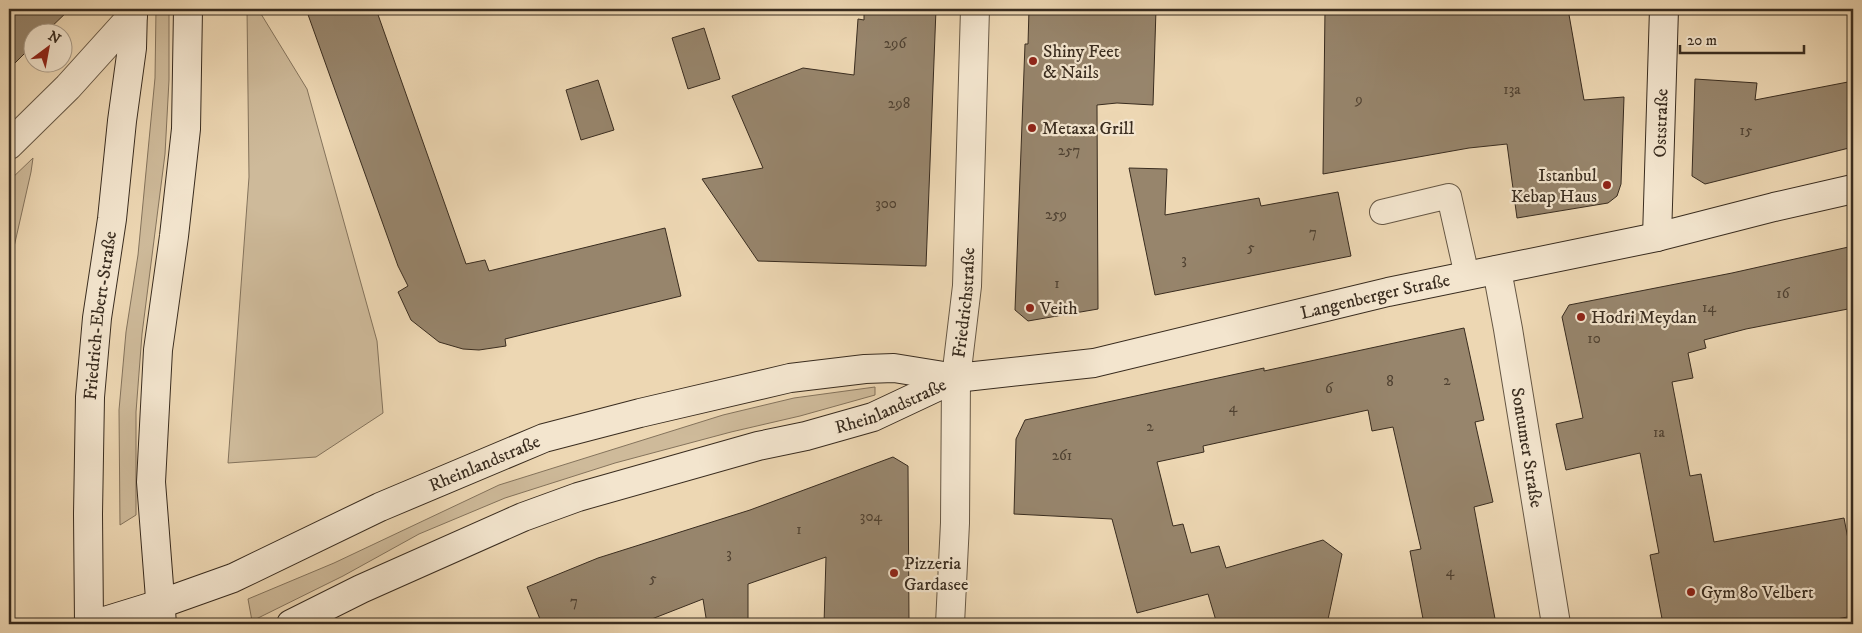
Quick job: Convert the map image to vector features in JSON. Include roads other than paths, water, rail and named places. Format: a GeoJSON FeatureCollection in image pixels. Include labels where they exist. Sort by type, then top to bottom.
{"type":"FeatureCollection","features":[{"type":"Feature","properties":{"kind":"main road"},"geometry":{"type":"LineString","coordinates":[[161,614],[151,482],[158,350],[174,236],[186,129],[188,9]]}},
{"type":"Feature","properties":{"kind":"main road","name":"Friedrichstraße"},"geometry":{"type":"LineString","coordinates":[[950,624],[955,523],[956,378],[967,286],[975,9]]}},
{"type":"Feature","properties":{"kind":"main road","name":"Oststraße"},"geometry":{"type":"LineString","coordinates":[[1657,237],[1664,9]]}},
{"type":"Feature","properties":{"kind":"main road"},"geometry":{"type":"LineString","coordinates":[[9,145],[68,87],[133,12]]}},
{"type":"Feature","properties":{"kind":"main road","name":"Friedrich-Ebert-Straße"},"geometry":{"type":"LineString","coordinates":[[89,624],[90,397],[97,318],[112,219],[122,120],[132,48],[133,12]]}},
{"type":"Feature","properties":{"kind":"main road","name":"Langenberger Straße"},"geometry":{"type":"LineString","coordinates":[[894,368],[956,378],[1094,363],[1388,292],[1657,237],[1853,189]]}},
{"type":"Feature","properties":{"kind":"main road","name":"Sontumer Straße"},"geometry":{"type":"LineString","coordinates":[[1497,270],[1556,624]]}},
{"type":"Feature","properties":{"kind":"main road","name":"Rheinlandstraße"},"geometry":{"type":"LineString","coordinates":[[95,624],[161,614],[380,507],[544,438],[790,378],[865,369],[894,368]]}},
{"type":"Feature","properties":{"kind":"main road","name":"Rheinlandstraße"},"geometry":{"type":"LineString","coordinates":[[291,624],[361,589],[522,517],[578,497],[758,446],[806,436],[873,417],[956,378]]}},
{"type":"Feature","properties":{"kind":"lane"},"geometry":{"type":"LineString","coordinates":[[1382,212],[1449,196],[1467,276]]}},
{"type":"Feature","properties":{"kind":"place","name":"Shiny Feet & Nails"},"geometry":{"type":"Point","coordinates":[1033,61]}},
{"type":"Feature","properties":{"kind":"place","name":"Metaxa Grill"},"geometry":{"type":"Point","coordinates":[1032,128]}},
{"type":"Feature","properties":{"kind":"place","name":"Istanbul Kebap Haus"},"geometry":{"type":"Point","coordinates":[1607,185]}},
{"type":"Feature","properties":{"kind":"place","name":"Veith"},"geometry":{"type":"Point","coordinates":[1030,308]}},
{"type":"Feature","properties":{"kind":"place","name":"Hodri Meydan"},"geometry":{"type":"Point","coordinates":[1581,317]}},
{"type":"Feature","properties":{"kind":"place","name":"Pizzeria Gardasee"},"geometry":{"type":"Point","coordinates":[894,573]}},
{"type":"Feature","properties":{"kind":"place","name":"Gym 80 Velbert"},"geometry":{"type":"Point","coordinates":[1691,592]}}]}
